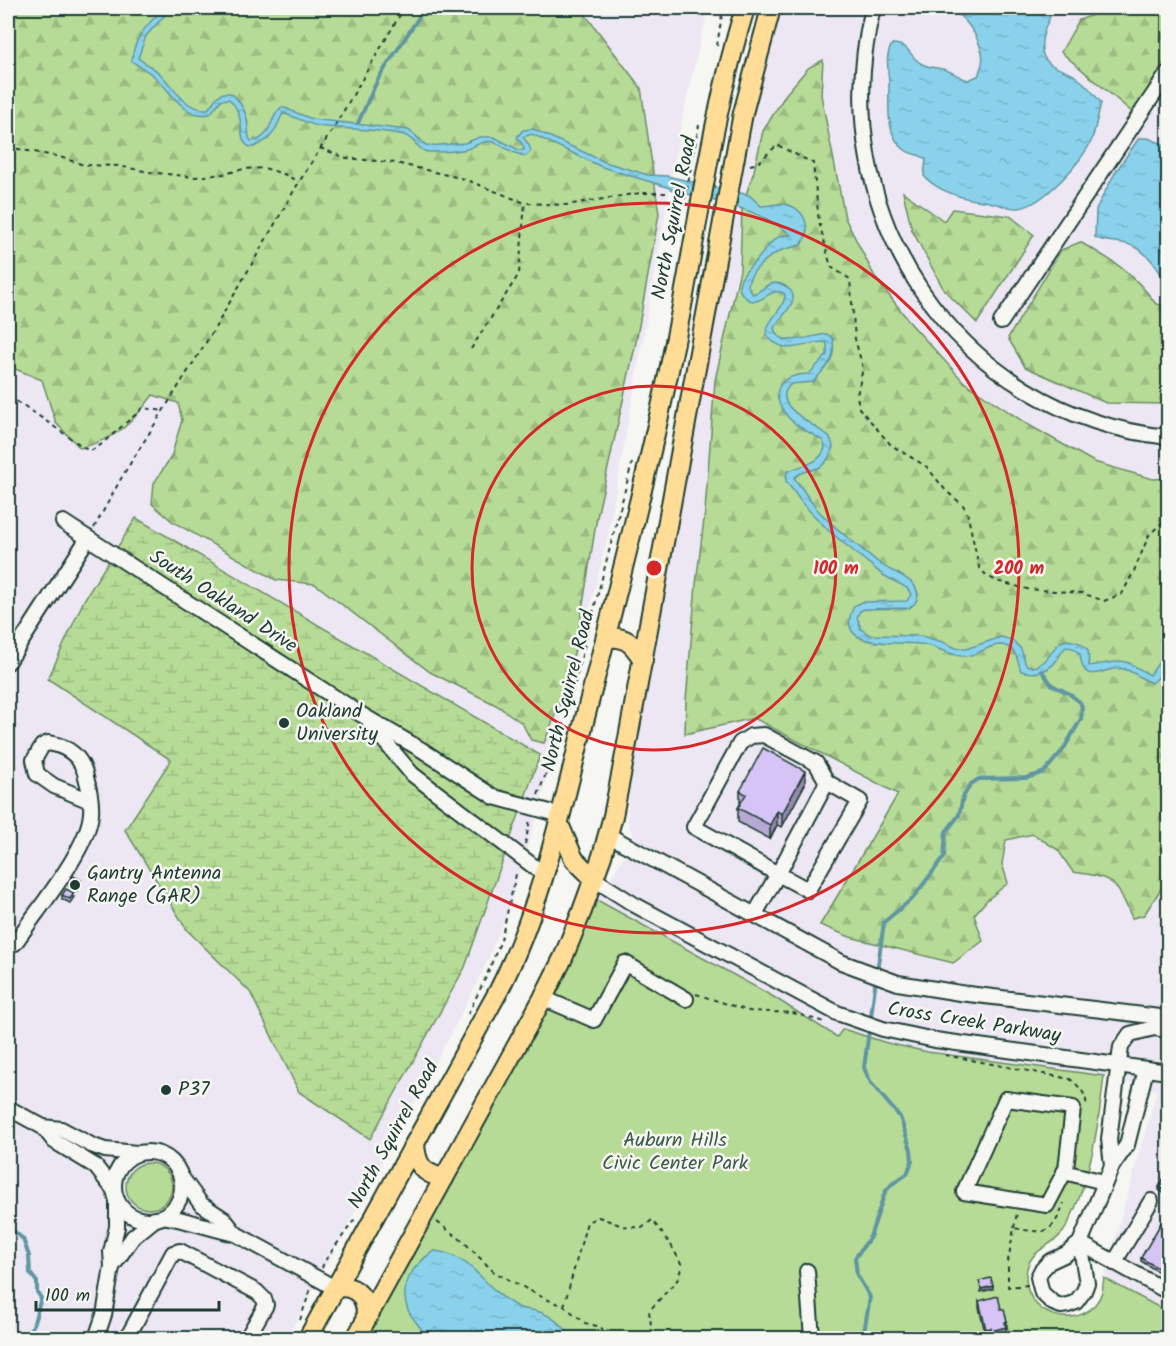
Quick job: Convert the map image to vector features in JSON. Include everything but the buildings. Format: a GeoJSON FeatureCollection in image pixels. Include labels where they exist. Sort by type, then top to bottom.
{"type":"FeatureCollection","features":[{"type":"Feature","properties":{"kind":"main road","name":"North Squirrel Road"},"geometry":{"type":"LineString","coordinates":[[303,1331],[335,1288],[509,969],[545,875],[649,465],[698,224],[702,149],[725,81],[745,8]]}},
{"type":"Feature","properties":{"kind":"main road"},"geometry":{"type":"LineString","coordinates":[[360,1331],[543,998],[572,937],[608,835],[643,660],[734,157],[752,77],[771,8]]}},
{"type":"Feature","properties":{"kind":"main road"},"geometry":{"type":"LineString","coordinates":[[606,639],[618,637],[625,639],[632,643],[643,660]]}},
{"type":"Feature","properties":{"kind":"main road"},"geometry":{"type":"LineString","coordinates":[[560,820],[574,860],[594,879]]}},
{"type":"Feature","properties":{"kind":"main road"},"geometry":{"type":"LineString","coordinates":[[415,1143],[419,1166],[431,1175],[444,1178]]}},
{"type":"Feature","properties":{"kind":"main road"},"geometry":{"type":"LineString","coordinates":[[335,1288],[348,1286],[359,1293],[366,1305],[360,1331]]}},
{"type":"Feature","properties":{"kind":"street"},"geometry":{"type":"LineString","coordinates":[[873,8],[864,55],[861,94],[865,139],[876,193],[896,247],[924,294],[941,316],[980,357],[1025,389],[1075,414],[1128,430],[1168,436]]}},
{"type":"Feature","properties":{"kind":"street"},"geometry":{"type":"LineString","coordinates":[[1001,322],[1168,73]]}},
{"type":"Feature","properties":{"kind":"street","name":"South Oakland Drive"},"geometry":{"type":"LineString","coordinates":[[63,522],[362,715],[422,750],[494,797],[560,820]]}},
{"type":"Feature","properties":{"kind":"street"},"geometry":{"type":"LineString","coordinates":[[8,662],[88,538]]}},
{"type":"Feature","properties":{"kind":"street","name":"South Oakland Drive"},"geometry":{"type":"LineString","coordinates":[[362,715],[412,774],[545,875]]}},
{"type":"Feature","properties":{"kind":"street"},"geometry":{"type":"LineString","coordinates":[[764,735],[816,763],[827,782],[860,801],[808,890],[778,874],[694,827],[741,743],[751,736],[764,735]]}},
{"type":"Feature","properties":{"kind":"street"},"geometry":{"type":"LineString","coordinates":[[8,938],[15,943],[80,848],[92,813],[90,801],[83,766],[67,749],[57,744],[48,743],[42,746],[34,760],[37,774],[54,786],[90,801]]}},
{"type":"Feature","properties":{"kind":"street"},"geometry":{"type":"LineString","coordinates":[[755,914],[827,782]]}},
{"type":"Feature","properties":{"kind":"street","name":"Cross Creek Parkway"},"geometry":{"type":"LineString","coordinates":[[608,835],[841,962],[898,983],[960,993],[1168,1018]]}},
{"type":"Feature","properties":{"kind":"street","name":"Cross Creek Parkway"},"geometry":{"type":"LineString","coordinates":[[594,879],[635,905],[846,1017],[883,1029],[935,1040],[1168,1072]]}},
{"type":"Feature","properties":{"kind":"street"},"geometry":{"type":"LineString","coordinates":[[543,998],[594,1020],[625,963],[686,999]]}},
{"type":"Feature","properties":{"kind":"street"},"geometry":{"type":"LineString","coordinates":[[1112,1166],[1109,1139],[1121,1047],[1130,1034],[1154,1028],[1168,1030]]}},
{"type":"Feature","properties":{"kind":"street"},"geometry":{"type":"LineString","coordinates":[[1080,1243],[1087,1283],[1084,1291],[1076,1302],[1061,1306],[1053,1304],[1042,1293],[1038,1277],[1049,1262],[1066,1254],[1080,1243],[1104,1182],[1112,1166],[1128,1145],[1146,1069]]}},
{"type":"Feature","properties":{"kind":"street"},"geometry":{"type":"LineString","coordinates":[[1006,1099],[1073,1108],[1064,1172],[1047,1205],[964,1192],[1006,1099]]}},
{"type":"Feature","properties":{"kind":"street"},"geometry":{"type":"LineString","coordinates":[[8,1108],[43,1127],[61,1129],[105,1150],[137,1153],[150,1151],[167,1157],[176,1166],[201,1204],[224,1219],[236,1234]]}},
{"type":"Feature","properties":{"kind":"street"},"geometry":{"type":"LineString","coordinates":[[43,1127],[54,1141],[100,1170],[124,1209],[133,1216],[143,1220],[159,1218],[193,1222],[236,1234],[335,1288]]}},
{"type":"Feature","properties":{"kind":"street"},"geometry":{"type":"LineString","coordinates":[[96,1338],[104,1315],[112,1267],[111,1252],[117,1227],[114,1179],[126,1159],[137,1153]]}},
{"type":"Feature","properties":{"kind":"street"},"geometry":{"type":"LineString","coordinates":[[1064,1172],[1104,1182]]}},
{"type":"Feature","properties":{"kind":"street"},"geometry":{"type":"LineString","coordinates":[[112,1267],[133,1237],[173,1210],[183,1189],[182,1177]]}},
{"type":"Feature","properties":{"kind":"street"},"geometry":{"type":"LineString","coordinates":[[1114,1263],[1151,1201]]}},
{"type":"Feature","properties":{"kind":"street"},"geometry":{"type":"LineString","coordinates":[[1080,1243],[1168,1292]]}},
{"type":"Feature","properties":{"kind":"street"},"geometry":{"type":"LineString","coordinates":[[127,1338],[173,1254],[180,1251],[257,1292],[264,1299],[266,1305],[247,1338]]}},
{"type":"Feature","properties":{"kind":"street"},"geometry":{"type":"LineString","coordinates":[[807,1271],[812,1338]]}},
{"type":"Feature","properties":{"kind":"path"},"geometry":{"type":"LineString","coordinates":[[88,538],[404,8]]}},
{"type":"Feature","properties":{"kind":"path"},"geometry":{"type":"LineString","coordinates":[[734,157],[748,166],[758,163],[777,145],[813,163],[819,222],[831,267],[850,279],[855,339],[863,368],[856,395],[859,408],[891,445],[927,467],[946,491],[963,505],[967,512],[979,567],[986,575],[1027,589],[1082,593],[1104,601],[1113,599],[1122,594],[1128,586],[1149,535],[1168,517]]}},
{"type":"Feature","properties":{"kind":"path"},"geometry":{"type":"LineString","coordinates":[[8,147],[60,157],[84,165],[119,166],[195,177],[264,168],[284,174],[299,182]]}},
{"type":"Feature","properties":{"kind":"path"},"geometry":{"type":"LineString","coordinates":[[320,148],[346,158],[396,163],[464,179],[525,203],[566,205],[640,193],[669,193]]}},
{"type":"Feature","properties":{"kind":"path"},"geometry":{"type":"LineString","coordinates":[[684,204],[702,149]]}},
{"type":"Feature","properties":{"kind":"path"},"geometry":{"type":"LineString","coordinates":[[471,350],[519,274],[525,203]]}},
{"type":"Feature","properties":{"kind":"path"},"geometry":{"type":"LineString","coordinates":[[8,397],[89,451],[97,448],[143,408],[164,411]]}},
{"type":"Feature","properties":{"kind":"path"},"geometry":{"type":"LineString","coordinates":[[536,801],[564,724],[633,458]]}},
{"type":"Feature","properties":{"kind":"path"},"geometry":{"type":"LineString","coordinates":[[524,848],[531,816]]}},
{"type":"Feature","properties":{"kind":"path"},"geometry":{"type":"LineString","coordinates":[[464,1021],[501,940],[519,864]]}},
{"type":"Feature","properties":{"kind":"path"},"geometry":{"type":"LineString","coordinates":[[686,999],[698,993],[749,1011],[793,1013],[832,1024]]}},
{"type":"Feature","properties":{"kind":"path"},"geometry":{"type":"LineString","coordinates":[[936,1054],[1070,1079],[1077,1084],[1087,1100],[1086,1111]]}},
{"type":"Feature","properties":{"kind":"path"},"geometry":{"type":"LineString","coordinates":[[1039,1284],[1008,1287],[1008,1261],[1014,1228],[1039,1232],[1054,1226],[1066,1196]]}},
{"type":"Feature","properties":{"kind":"path"},"geometry":{"type":"LineString","coordinates":[[324,1265],[360,1211]]}},
{"type":"Feature","properties":{"kind":"path"},"geometry":{"type":"LineString","coordinates":[[424,1215],[464,1242],[494,1272],[564,1306],[585,1323],[601,1327],[607,1338]]}},
{"type":"Feature","properties":{"kind":"path"},"geometry":{"type":"LineString","coordinates":[[564,1306],[587,1222],[599,1217],[622,1226],[642,1228],[652,1221],[671,1245],[682,1265],[678,1279],[649,1311],[653,1338]]}},
{"type":"Feature","properties":{"kind":"path"},"geometry":{"type":"LineString","coordinates":[[303,1331],[309,1291]]}},
{"type":"Feature","properties":{"kind":"shaded area","name":"Oakland University"},"geometry":{"type":"Polygon","coordinates":[[[8,8],[708,8],[683,114],[607,540],[536,819],[507,913],[486,964],[457,1022],[287,1338],[8,1338],[8,8]]]}},
{"type":"Feature","properties":{"kind":"shaded area"},"geometry":{"type":"Polygon","coordinates":[[[779,8],[1168,8],[1168,1312],[1104,1278],[1157,1090],[1104,1076],[952,1056],[887,1043],[838,1037],[772,996],[597,900],[635,839],[627,820],[635,746],[740,164],[779,8]]]}},
{"type":"Feature","properties":{"kind":"green space"},"geometry":{"type":"Polygon","coordinates":[[[8,8],[577,8],[581,9],[641,88],[659,214],[636,342],[597,517],[577,642],[560,703],[544,743],[531,740],[522,723],[496,705],[430,672],[315,584],[276,580],[173,522],[152,504],[154,483],[171,457],[182,420],[178,403],[153,395],[137,415],[114,435],[80,448],[56,423],[42,380],[8,366],[8,8]]]}},
{"type":"Feature","properties":{"kind":"green space"},"geometry":{"type":"Polygon","coordinates":[[[1112,8],[1168,8],[1168,59],[1133,113],[1061,52],[1079,20],[1112,8]]]}},
{"type":"Feature","properties":{"kind":"green space"},"geometry":{"type":"Polygon","coordinates":[[[823,60],[821,95],[845,218],[875,277],[912,325],[964,382],[1027,424],[1094,462],[1153,479],[1168,478],[1168,878],[1144,915],[1132,918],[1117,888],[1097,876],[1073,872],[1058,850],[1033,834],[1006,840],[1002,864],[1008,883],[987,900],[974,915],[983,941],[953,963],[850,937],[820,925],[898,794],[754,718],[685,734],[686,700],[705,511],[715,380],[740,270],[742,207],[754,171],[763,131],[786,94],[808,68],[823,60]]]}},
{"type":"Feature","properties":{"kind":"green space"},"geometry":{"type":"Polygon","coordinates":[[[903,192],[944,221],[952,209],[1010,216],[1034,235],[977,323],[944,290],[912,230],[903,192]]]}},
{"type":"Feature","properties":{"kind":"green space"},"geometry":{"type":"Polygon","coordinates":[[[1080,242],[1122,268],[1139,283],[1156,304],[1168,306],[1168,404],[1106,403],[1025,367],[1008,338],[1061,250],[1080,242]]]}},
{"type":"Feature","properties":{"kind":"green space"},"geometry":{"type":"Polygon","coordinates":[[[136,518],[540,755],[465,967],[370,1139],[299,1092],[250,992],[187,930],[125,830],[171,760],[48,679],[84,600],[136,518]]]}},
{"type":"Feature","properties":{"kind":"green space","name":"Auburn Hills Civic Center Park"},"geometry":{"type":"Polygon","coordinates":[[[597,900],[772,996],[837,1037],[843,1029],[887,1043],[928,1052],[1104,1076],[1096,1134],[1082,1190],[1062,1233],[1031,1259],[1026,1277],[1029,1292],[1036,1304],[1046,1312],[1072,1317],[1084,1313],[1095,1305],[1102,1292],[1104,1278],[1168,1312],[1166,1338],[362,1338],[574,952],[597,900]]]}},
{"type":"Feature","properties":{"kind":"green space"},"geometry":{"type":"Polygon","coordinates":[[[149,1163],[165,1170],[172,1186],[165,1202],[149,1209],[133,1202],[126,1186],[133,1170],[149,1163]]]}},
{"type":"Feature","properties":{"kind":"water"},"geometry":{"type":"Polygon","coordinates":[[[165,8],[171,8],[146,36],[138,58],[158,72],[192,106],[208,109],[221,94],[232,94],[245,113],[251,141],[258,140],[267,132],[282,107],[312,119],[408,130],[428,146],[465,143],[480,137],[494,137],[519,150],[524,150],[517,137],[523,130],[533,129],[605,162],[648,175],[667,176],[749,195],[761,206],[781,204],[795,208],[806,224],[805,238],[801,245],[782,250],[770,257],[756,269],[749,282],[749,288],[753,294],[775,283],[784,285],[792,293],[792,303],[774,328],[777,335],[789,340],[797,340],[827,334],[833,339],[833,354],[826,368],[813,382],[791,384],[785,392],[786,400],[791,408],[798,416],[830,438],[833,447],[829,457],[820,467],[794,478],[830,523],[879,563],[911,582],[918,595],[915,603],[909,608],[860,611],[857,617],[861,629],[870,635],[921,636],[956,648],[966,649],[1001,637],[1012,640],[1021,649],[1026,665],[1033,667],[1046,660],[1061,642],[1074,641],[1088,651],[1089,666],[1121,661],[1150,675],[1168,649],[1166,664],[1160,676],[1152,683],[1127,670],[1111,669],[1091,674],[1082,665],[1080,654],[1073,648],[1066,647],[1050,667],[1041,672],[1026,672],[1021,671],[1013,651],[1003,645],[997,645],[969,656],[958,656],[926,645],[870,641],[859,637],[852,630],[850,620],[854,606],[862,602],[907,601],[911,594],[907,588],[883,575],[829,531],[802,503],[786,481],[787,472],[819,458],[825,447],[823,441],[788,417],[778,400],[779,386],[790,378],[809,374],[827,355],[827,343],[817,342],[790,348],[773,342],[767,336],[767,329],[780,309],[785,294],[775,292],[751,301],[741,292],[739,286],[743,275],[770,244],[780,236],[791,235],[779,226],[736,207],[675,191],[602,167],[532,134],[523,137],[531,151],[526,156],[493,142],[482,143],[463,150],[430,152],[423,150],[404,135],[318,126],[283,113],[274,132],[267,140],[254,147],[249,146],[243,139],[238,112],[229,99],[221,100],[210,114],[193,112],[179,103],[162,84],[132,61],[139,38],[165,8]]]}},
{"type":"Feature","properties":{"kind":"water"},"geometry":{"type":"Polygon","coordinates":[[[948,8],[1054,8],[1043,36],[1044,58],[1052,65],[1079,79],[1101,103],[1092,139],[1081,158],[1051,190],[1029,205],[1019,208],[1010,207],[967,198],[943,190],[924,176],[926,159],[905,150],[894,137],[889,111],[888,54],[892,44],[903,46],[925,66],[943,69],[968,80],[978,76],[983,58],[977,39],[965,21],[948,8]]]}},
{"type":"Feature","properties":{"kind":"water"},"geometry":{"type":"Polygon","coordinates":[[[1139,138],[1148,138],[1168,146],[1168,287],[1156,266],[1138,248],[1095,237],[1096,209],[1115,173],[1139,138]]]}},
{"type":"Feature","properties":{"kind":"water"},"geometry":{"type":"Polygon","coordinates":[[[434,1251],[459,1259],[507,1300],[520,1308],[546,1315],[561,1325],[573,1338],[426,1338],[408,1310],[405,1292],[414,1269],[434,1251]]]}},
{"type":"Feature","properties":{"kind":"waterway"},"geometry":{"type":"LineString","coordinates":[[358,123],[378,79],[425,8]]}},
{"type":"Feature","properties":{"kind":"waterway"},"geometry":{"type":"LineString","coordinates":[[877,972],[884,922],[913,898],[944,857],[946,832],[959,815],[963,797],[971,784],[979,779],[1026,778],[1044,772],[1063,750],[1081,719],[1080,702],[1052,685],[1042,671]]}},
{"type":"Feature","properties":{"kind":"waterway"},"geometry":{"type":"LineString","coordinates":[[863,1338],[870,1297],[857,1275],[855,1258],[870,1237],[885,1192],[907,1174],[912,1161],[911,1150],[900,1117],[871,1083],[864,1068],[876,979]]}},
{"type":"Feature","properties":{"kind":"waterway"},"geometry":{"type":"LineString","coordinates":[[8,1226],[23,1239],[29,1256],[30,1273],[37,1282],[37,1292],[41,1298],[33,1326],[23,1338]]}},
{"type":"Feature","properties":{"kind":"place","name":"Oakland University"},"geometry":{"type":"Point","coordinates":[284,723]}},
{"type":"Feature","properties":{"kind":"place","name":"Gantry Antenna Range (GAR)"},"geometry":{"type":"Point","coordinates":[75,885]}},
{"type":"Feature","properties":{"kind":"place","name":"P37"},"geometry":{"type":"Point","coordinates":[166,1090]}}]}
